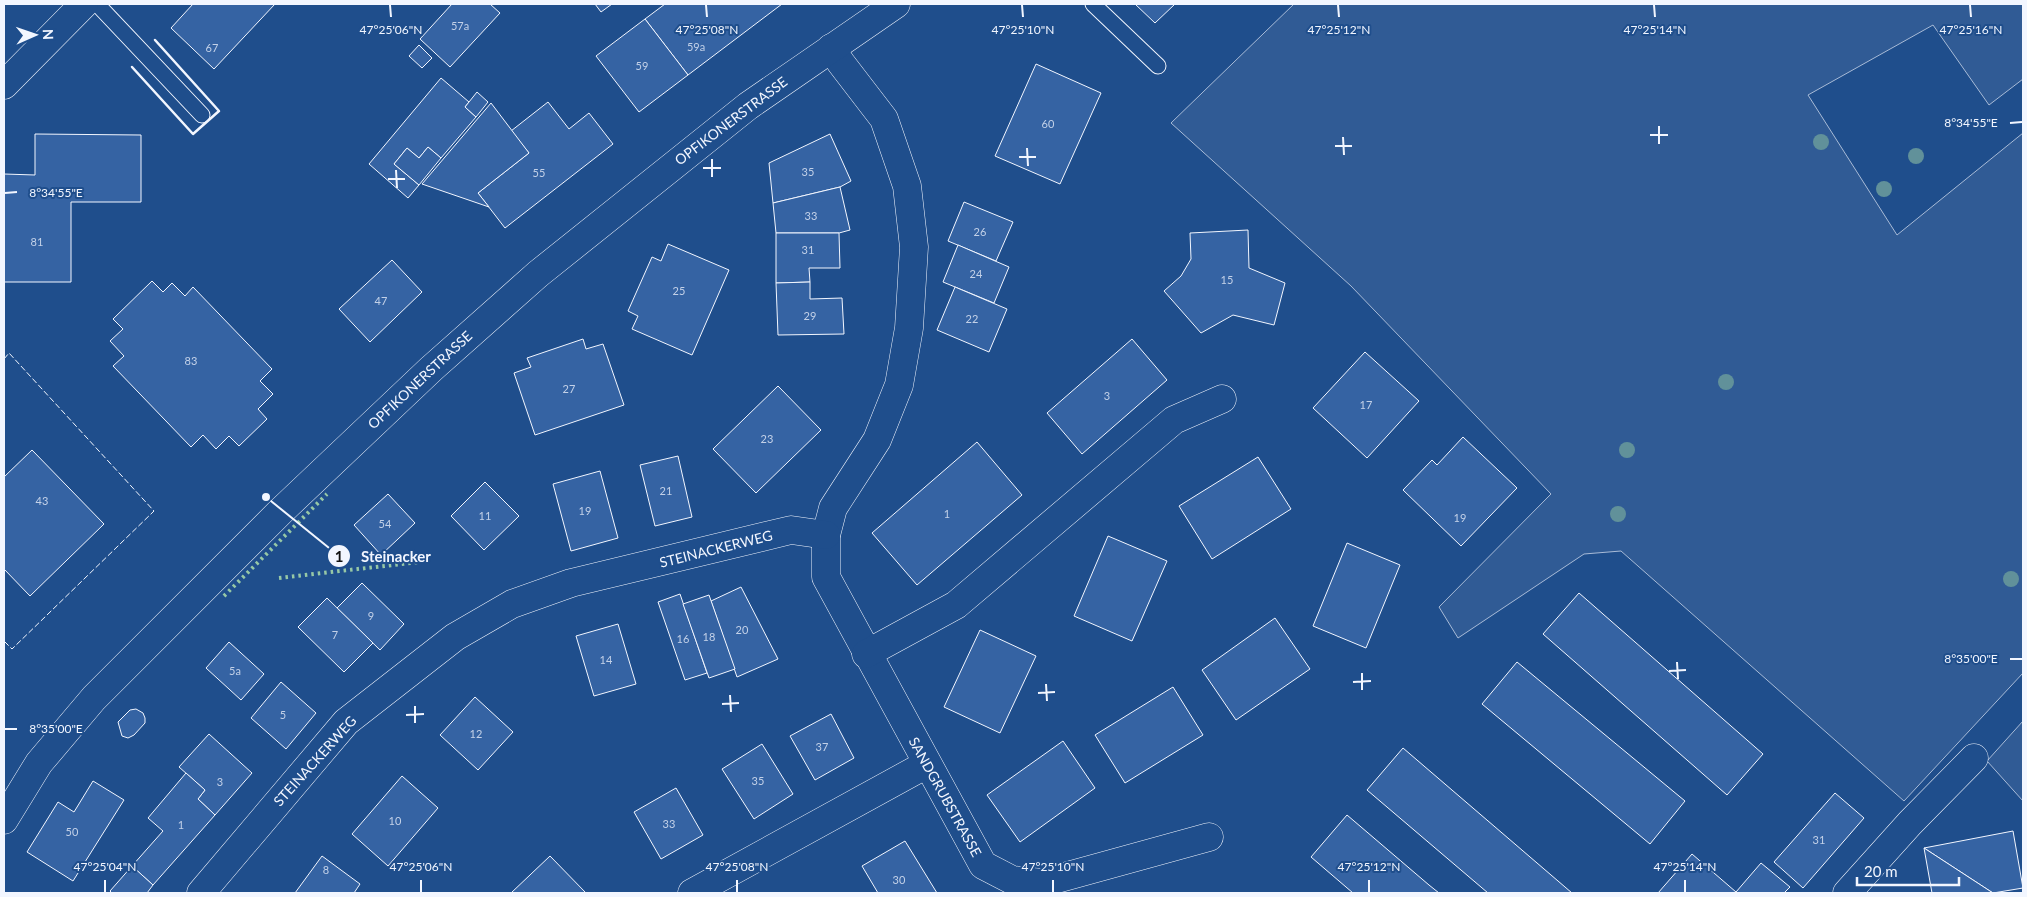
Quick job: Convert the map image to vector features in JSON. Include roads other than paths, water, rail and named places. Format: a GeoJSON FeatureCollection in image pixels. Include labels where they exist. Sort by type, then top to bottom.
{"type":"FeatureCollection","features":[{"type":"Feature","properties":{"kind":"street"},"geometry":{"type":"LineString","coordinates":[[4,85],[84,4]]}},
{"type":"Feature","properties":{"kind":"street","name":"OPFIKONERSTRASSE"},"geometry":{"type":"LineString","coordinates":[[4,820],[39,763],[94,698],[280,512],[431,369],[553,262],[748,106],[896,4]]}},
{"type":"Feature","properties":{"kind":"street"},"geometry":{"type":"LineString","coordinates":[[826,534],[832,508],[877,440],[899,384],[909,328],[914,246],[907,186],[884,119],[831,48]]}},
{"type":"Feature","properties":{"kind":"street"},"geometry":{"type":"LineString","coordinates":[[866,654],[956,605],[1174,420],[1222,400]]}},
{"type":"Feature","properties":{"kind":"street","name":"STEINACKERWEG"},"geometry":{"type":"LineString","coordinates":[[201,893],[346,722],[455,637],[512,604],[571,583],[791,530],[826,534]]}},
{"type":"Feature","properties":{"kind":"street","name":"SANDGRUBSTRASSE"},"geometry":{"type":"LineString","coordinates":[[826,534],[826,577],[866,654],[983,865],[1012,880],[1042,883],[1209,837]]}},
{"type":"Feature","properties":{"kind":"street"},"geometry":{"type":"LineString","coordinates":[[1847,893],[1910,823],[1974,758]]}},
{"type":"Feature","properties":{"kind":"street"},"geometry":{"type":"LineString","coordinates":[[692,893],[927,764]]}},
{"type":"Feature","properties":{"kind":"lane"},"geometry":{"type":"LineString","coordinates":[[97,4],[202,115]]}},
{"type":"Feature","properties":{"kind":"lane"},"geometry":{"type":"LineString","coordinates":[[1093,4],[1158,66]]}},
{"type":"Feature","properties":{"kind":"place","name":"Steinacker"},"geometry":{"type":"Point","coordinates":[266,497]}}]}
